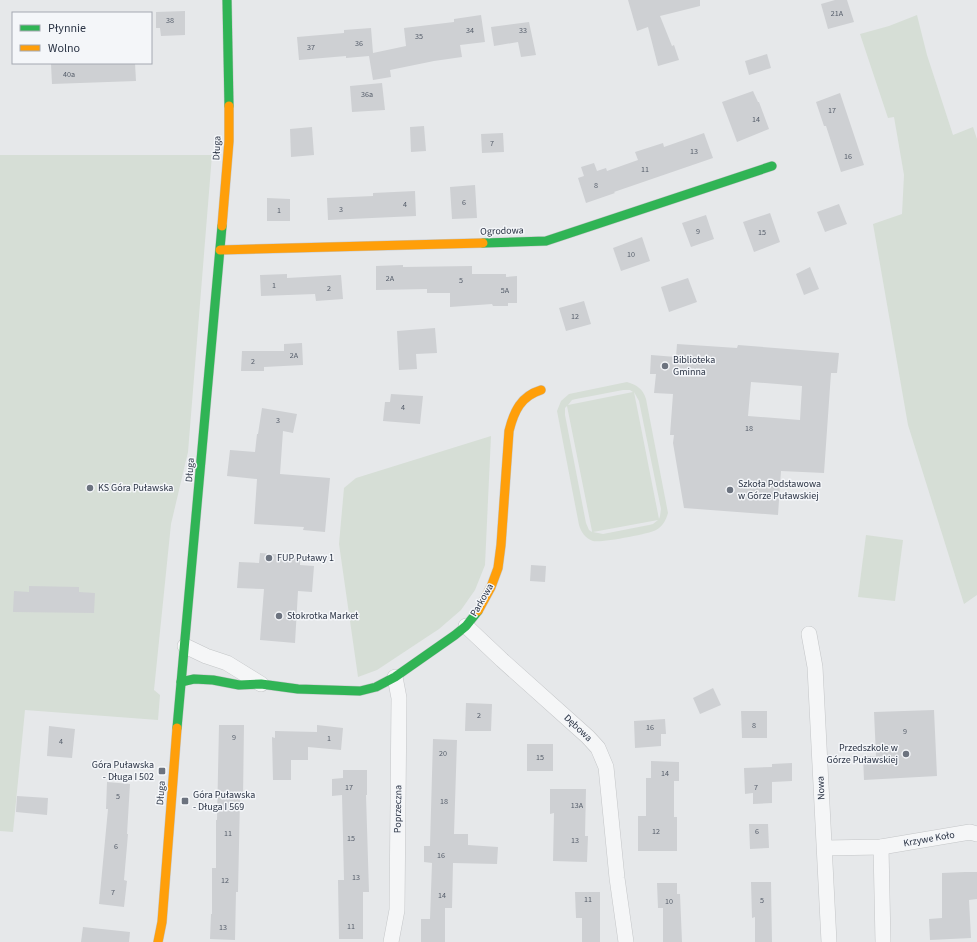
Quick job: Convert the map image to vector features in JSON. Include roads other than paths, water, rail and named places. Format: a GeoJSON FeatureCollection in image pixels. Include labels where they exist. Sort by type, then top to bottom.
{"type":"FeatureCollection","features":[{"type":"Feature","properties":{"kind":"street","name":"Długa"},"geometry":{"type":"LineString","coordinates":[[158,942],[163,914],[181,682],[229,141],[226,0]]}},
{"type":"Feature","properties":{"kind":"street","name":"Ogrodowa"},"geometry":{"type":"LineString","coordinates":[[220,250],[546,241],[772,166]]}},
{"type":"Feature","properties":{"kind":"street","name":"Parkowa"},"geometry":{"type":"LineString","coordinates":[[181,682],[194,679],[213,680],[239,685],[261,684],[298,689],[360,691],[376,688],[395,677],[455,635],[466,626],[478,611],[491,587],[498,568],[509,431],[512,416],[518,403],[534,391],[542,390]]}},
{"type":"Feature","properties":{"kind":"street","name":"Dębowa"},"geometry":{"type":"LineString","coordinates":[[466,626],[588,736],[598,748],[606,767],[617,878],[626,942]]}},
{"type":"Feature","properties":{"kind":"street","name":"Nowa"},"geometry":{"type":"LineString","coordinates":[[809,634],[815,667],[829,942]]}},
{"type":"Feature","properties":{"kind":"street","name":"Parkowa"},"geometry":{"type":"LineString","coordinates":[[185,646],[206,656],[227,663],[261,684]]}},
{"type":"Feature","properties":{"kind":"street","name":"Poprzeczna"},"geometry":{"type":"LineString","coordinates":[[391,942],[397,910],[399,698],[395,677]]}},
{"type":"Feature","properties":{"kind":"street","name":"Krzywe Koło"},"geometry":{"type":"LineString","coordinates":[[825,848],[880,847],[970,832],[977,834]]}},
{"type":"Feature","properties":{"kind":"street"},"geometry":{"type":"LineString","coordinates":[[880,847],[883,942]]}},
{"type":"Feature","properties":{"kind":"place","name":"Biblioteka Gminna"},"geometry":{"type":"Point","coordinates":[665,366]}},
{"type":"Feature","properties":{"kind":"place","name":"KS Góra Puławska"},"geometry":{"type":"Point","coordinates":[90,488]}},
{"type":"Feature","properties":{"kind":"place","name":"Szkoła Podstawowa w Górze Puławskiej"},"geometry":{"type":"Point","coordinates":[730,490]}},
{"type":"Feature","properties":{"kind":"place","name":"FUP Puławy 1"},"geometry":{"type":"Point","coordinates":[269,558]}},
{"type":"Feature","properties":{"kind":"place","name":"Stokrotka Market"},"geometry":{"type":"Point","coordinates":[279,616]}},
{"type":"Feature","properties":{"kind":"place","name":"Przedszkole w Górze Puławskiej"},"geometry":{"type":"Point","coordinates":[906,754]}},
{"type":"Feature","properties":{"kind":"place","name":"Góra Puławska - Długa I 502"},"geometry":{"type":"Point","coordinates":[162,771]}},
{"type":"Feature","properties":{"kind":"place","name":"Góra Puławska - Długa I 569"},"geometry":{"type":"Point","coordinates":[185,801]}}]}
